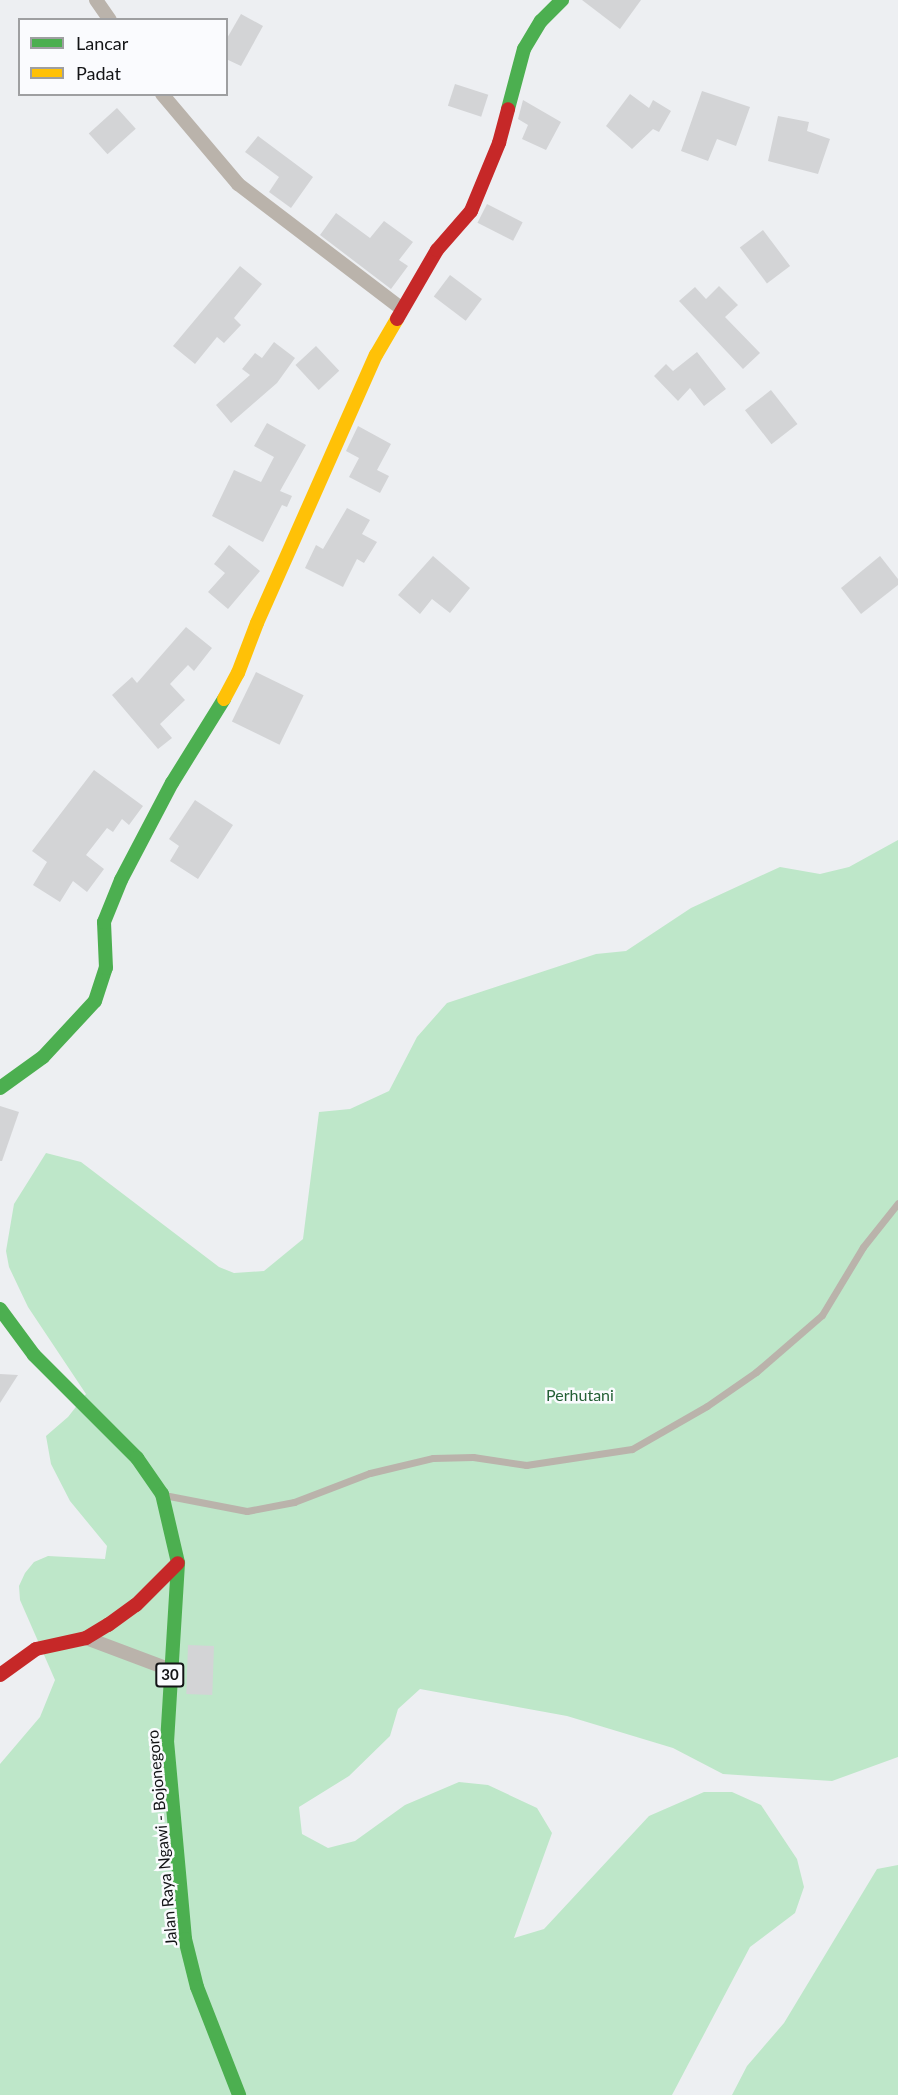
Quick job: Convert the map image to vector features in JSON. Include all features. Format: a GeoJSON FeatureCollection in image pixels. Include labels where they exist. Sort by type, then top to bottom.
{"type":"FeatureCollection","features":[{"type":"Feature","properties":{"kind":"main road"},"geometry":{"type":"LineString","coordinates":[[0,1088],[16,1079],[43,1057],[95,1001],[105,968],[104,922],[117,889],[172,783],[213,719],[238,673],[376,355],[437,250],[471,210],[499,143],[524,49],[541,21],[562,0]]}},
{"type":"Feature","properties":{"kind":"main road","name":"Jalan Raya Ngawi - Bojonegoro"},"geometry":{"type":"LineString","coordinates":[[0,1309],[34,1355],[137,1458],[162,1494],[178,1563],[167,1741],[185,1939],[197,1987],[239,2095]]}},
{"type":"Feature","properties":{"kind":"main road"},"geometry":{"type":"LineString","coordinates":[[0,1675],[36,1649],[86,1638],[136,1605],[178,1563]]}},
{"type":"Feature","properties":{"kind":"street"},"geometry":{"type":"LineString","coordinates":[[96,0],[109,18]]}},
{"type":"Feature","properties":{"kind":"street"},"geometry":{"type":"LineString","coordinates":[[164,96],[238,184],[402,309]]}},
{"type":"Feature","properties":{"kind":"street"},"geometry":{"type":"LineString","coordinates":[[86,1638],[171,1670]]}},
{"type":"Feature","properties":{"kind":"lane"},"geometry":{"type":"LineString","coordinates":[[162,1494],[247,1511],[294,1502],[370,1473],[433,1458],[473,1457],[526,1465],[632,1449],[717,1400],[756,1372],[822,1315],[862,1247],[898,1203]]}},
{"type":"Feature","properties":{"kind":"green space","name":"Perhutani"},"geometry":{"type":"Polygon","coordinates":[[[898,840],[898,1757],[832,1781],[723,1774],[673,1748],[567,1716],[420,1689],[398,1709],[390,1736],[349,1776],[299,1807],[302,1834],[328,1848],[355,1841],[405,1805],[459,1782],[488,1785],[537,1808],[552,1833],[514,1938],[544,1929],[649,1816],[704,1792],[732,1792],[761,1805],[797,1859],[804,1887],[795,1913],[750,1947],[672,2095],[0,2095],[0,1764],[40,1717],[55,1680],[20,1600],[19,1586],[25,1573],[34,1562],[48,1556],[105,1559],[107,1546],[70,1501],[51,1464],[46,1436],[68,1417],[86,1394],[28,1307],[9,1267],[6,1251],[14,1204],[46,1153],[81,1162],[219,1267],[234,1273],[264,1271],[303,1239],[319,1112],[350,1109],[389,1091],[417,1037],[447,1003],[596,954],[626,951],[691,908],[780,867],[820,874],[849,867],[898,840]]]}},
{"type":"Feature","properties":{"kind":"green space"},"geometry":{"type":"Polygon","coordinates":[[[898,1865],[898,2095],[732,2095],[747,2066],[784,2023],[877,1869],[898,1865]]]}},
{"type":"Feature","properties":{"kind":"building"},"geometry":{"type":"Polygon","coordinates":[[[582,0],[641,0],[620,29],[582,0]]]}},
{"type":"Feature","properties":{"kind":"building"},"geometry":{"type":"Polygon","coordinates":[[[241,14],[263,26],[241,66],[228,60],[228,37],[241,14]]]}},
{"type":"Feature","properties":{"kind":"building"},"geometry":{"type":"Polygon","coordinates":[[[455,84],[488,95],[481,117],[448,106],[455,84]]]}},
{"type":"Feature","properties":{"kind":"building"},"geometry":{"type":"Polygon","coordinates":[[[702,91],[750,107],[736,146],[717,139],[708,161],[681,151],[702,91]]]}},
{"type":"Feature","properties":{"kind":"building"},"geometry":{"type":"Polygon","coordinates":[[[630,94],[649,108],[653,100],[671,111],[659,132],[653,129],[632,149],[606,126],[630,94]]]}},
{"type":"Feature","properties":{"kind":"building"},"geometry":{"type":"Polygon","coordinates":[[[523,100],[561,122],[546,150],[522,139],[528,125],[518,119],[523,100]]]}},
{"type":"Feature","properties":{"kind":"building"},"geometry":{"type":"Polygon","coordinates":[[[117,108],[136,129],[107,154],[89,133],[117,108]]]}},
{"type":"Feature","properties":{"kind":"building"},"geometry":{"type":"Polygon","coordinates":[[[778,116],[809,122],[807,131],[830,139],[818,174],[768,161],[778,116]]]}},
{"type":"Feature","properties":{"kind":"building"},"geometry":{"type":"Polygon","coordinates":[[[258,136],[313,177],[291,208],[269,192],[279,177],[245,152],[258,136]]]}},
{"type":"Feature","properties":{"kind":"building"},"geometry":{"type":"Polygon","coordinates":[[[487,204],[523,222],[513,241],[477,223],[487,204]]]}},
{"type":"Feature","properties":{"kind":"building"},"geometry":{"type":"Polygon","coordinates":[[[336,213],[370,238],[384,221],[413,242],[399,260],[408,266],[391,289],[320,235],[336,213]]]}},
{"type":"Feature","properties":{"kind":"building"},"geometry":{"type":"Polygon","coordinates":[[[763,230],[790,266],[767,283],[740,247],[763,230]]]}},
{"type":"Feature","properties":{"kind":"building"},"geometry":{"type":"Polygon","coordinates":[[[240,266],[262,284],[234,318],[241,325],[224,343],[217,337],[195,364],[173,346],[240,266]]]}},
{"type":"Feature","properties":{"kind":"building"},"geometry":{"type":"Polygon","coordinates":[[[450,275],[482,299],[466,321],[434,297],[450,275]]]}},
{"type":"Feature","properties":{"kind":"building"},"geometry":{"type":"Polygon","coordinates":[[[719,286],[738,305],[725,317],[760,353],[743,369],[679,301],[695,287],[706,299],[719,286]]]}},
{"type":"Feature","properties":{"kind":"building"},"geometry":{"type":"Polygon","coordinates":[[[274,342],[295,358],[277,383],[231,423],[216,405],[250,375],[242,369],[255,353],[262,358],[274,342]]]}},
{"type":"Feature","properties":{"kind":"building"},"geometry":{"type":"Polygon","coordinates":[[[316,346],[339,371],[319,390],[296,365],[316,346]]]}},
{"type":"Feature","properties":{"kind":"building"},"geometry":{"type":"Polygon","coordinates":[[[697,352],[726,389],[704,406],[690,388],[678,401],[654,376],[666,364],[673,371],[697,352]]]}},
{"type":"Feature","properties":{"kind":"building"},"geometry":{"type":"Polygon","coordinates":[[[771,390],[797,424],[771,444],[745,410],[771,390]]]}},
{"type":"Feature","properties":{"kind":"building"},"geometry":{"type":"Polygon","coordinates":[[[267,423],[306,445],[280,491],[292,496],[287,507],[282,505],[263,542],[212,516],[234,470],[261,482],[274,457],[254,446],[267,423]]]}},
{"type":"Feature","properties":{"kind":"building"},"geometry":{"type":"Polygon","coordinates":[[[358,426],[391,444],[377,470],[389,476],[380,493],[349,477],[359,458],[346,451],[358,426]]]}},
{"type":"Feature","properties":{"kind":"building"},"geometry":{"type":"Polygon","coordinates":[[[347,508],[370,520],[362,534],[377,542],[364,563],[357,559],[343,587],[305,568],[316,545],[323,549],[347,508]]]}},
{"type":"Feature","properties":{"kind":"building"},"geometry":{"type":"Polygon","coordinates":[[[229,545],[260,571],[228,609],[208,592],[225,573],[214,564],[229,545]]]}},
{"type":"Feature","properties":{"kind":"building"},"geometry":{"type":"Polygon","coordinates":[[[433,556],[470,588],[450,613],[432,599],[420,614],[398,595],[433,556]]]}},
{"type":"Feature","properties":{"kind":"building"},"geometry":{"type":"Polygon","coordinates":[[[880,556],[898,579],[898,585],[861,614],[841,588],[880,556]]]}},
{"type":"Feature","properties":{"kind":"building"},"geometry":{"type":"Polygon","coordinates":[[[186,627],[212,648],[194,671],[188,665],[170,684],[185,700],[160,724],[172,738],[158,749],[112,695],[132,677],[137,683],[186,627]]]}},
{"type":"Feature","properties":{"kind":"building"},"geometry":{"type":"Polygon","coordinates":[[[256,672],[304,695],[280,745],[232,721],[256,672]]]}},
{"type":"Feature","properties":{"kind":"building"},"geometry":{"type":"Polygon","coordinates":[[[94,770],[143,806],[129,825],[122,819],[113,832],[107,828],[86,855],[104,869],[87,892],[73,881],[60,902],[33,885],[47,862],[32,851],[94,770]]]}},
{"type":"Feature","properties":{"kind":"building"},"geometry":{"type":"Polygon","coordinates":[[[195,800],[233,825],[198,879],[170,861],[179,846],[169,839],[195,800]]]}},
{"type":"Feature","properties":{"kind":"building"},"geometry":{"type":"Polygon","coordinates":[[[0,1106],[19,1112],[2,1161],[0,1161],[0,1106]]]}},
{"type":"Feature","properties":{"kind":"building"},"geometry":{"type":"Polygon","coordinates":[[[0,1374],[18,1375],[0,1403],[0,1374]]]}},
{"type":"Feature","properties":{"kind":"building"},"geometry":{"type":"Polygon","coordinates":[[[188,1645],[214,1646],[212,1695],[186,1694],[188,1645]]]}},
{"type":"Feature","properties":{"kind":"traffic: fast"},"geometry":{"type":"LineString","coordinates":[[508,109],[524,49],[541,21],[562,0]]}},
{"type":"Feature","properties":{"kind":"traffic: fast"},"geometry":{"type":"LineString","coordinates":[[0,1088],[43,1057],[95,1001],[106,968],[104,922],[121,880],[172,783],[224,699]]}},
{"type":"Feature","properties":{"kind":"traffic: fast"},"geometry":{"type":"LineString","coordinates":[[0,1309],[34,1355],[137,1458],[162,1494],[178,1563],[167,1741],[185,1939],[197,1987],[239,2095]]}},
{"type":"Feature","properties":{"kind":"traffic: slow"},"geometry":{"type":"LineString","coordinates":[[224,699],[238,673],[257,623],[376,355],[397,319]]}},
{"type":"Feature","properties":{"kind":"traffic: jam"},"geometry":{"type":"LineString","coordinates":[[397,319],[437,250],[471,211],[499,143],[508,109]]}},
{"type":"Feature","properties":{"kind":"traffic: jam"},"geometry":{"type":"LineString","coordinates":[[0,1675],[36,1649],[86,1638],[108,1625],[136,1605],[178,1563]]}}]}
